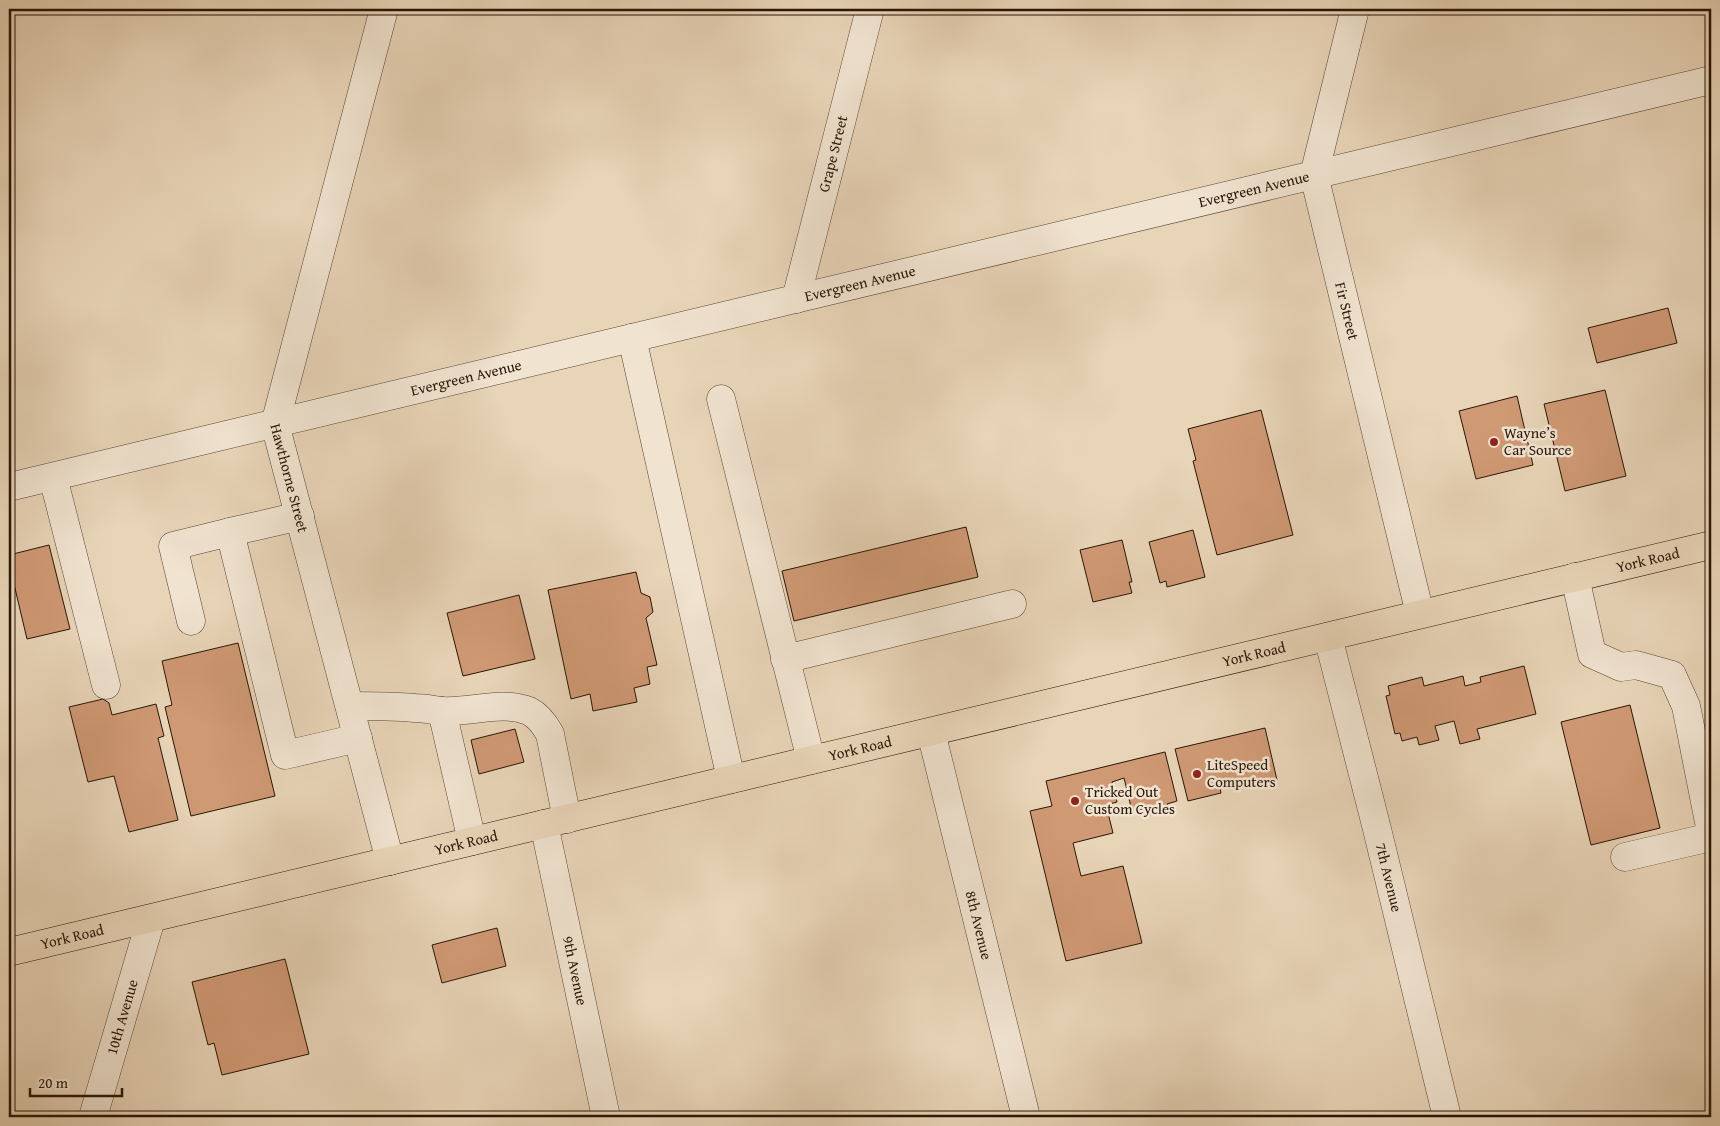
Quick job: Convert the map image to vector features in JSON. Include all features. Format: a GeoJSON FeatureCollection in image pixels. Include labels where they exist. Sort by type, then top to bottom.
{"type":"FeatureCollection","features":[{"type":"Feature","properties":{"kind":"highway","name":"York Road"},"geometry":{"type":"LineString","coordinates":[[9,952],[1711,545]]}},
{"type":"Feature","properties":{"kind":"street","name":"Hawthorne Street"},"geometry":{"type":"LineString","coordinates":[[384,9],[275,424],[390,861]]}},
{"type":"Feature","properties":{"kind":"street","name":"Grape Street"},"geometry":{"type":"LineString","coordinates":[[796,299],[870,9]]}},
{"type":"Feature","properties":{"kind":"street","name":"Fir Street"},"geometry":{"type":"LineString","coordinates":[[1355,9],[1314,175],[1420,614]]}},
{"type":"Feature","properties":{"kind":"street","name":"Evergreen Avenue"},"geometry":{"type":"LineString","coordinates":[[9,487],[1711,80]]}},
{"type":"Feature","properties":{"kind":"street"},"geometry":{"type":"LineString","coordinates":[[632,338],[730,779]]}},
{"type":"Feature","properties":{"kind":"street"},"geometry":{"type":"LineString","coordinates":[[721,399],[811,760]]}},
{"type":"Feature","properties":{"kind":"street"},"geometry":{"type":"LineString","coordinates":[[53,477],[106,685]]}},
{"type":"Feature","properties":{"kind":"street"},"geometry":{"type":"LineString","coordinates":[[191,621],[173,546],[300,516]]}},
{"type":"Feature","properties":{"kind":"street"},"geometry":{"type":"LineString","coordinates":[[230,532],[285,755],[358,738]]}},
{"type":"Feature","properties":{"kind":"street"},"geometry":{"type":"LineString","coordinates":[[1575,577],[1592,654],[1621,667],[1636,664],[1672,674],[1686,706],[1711,832]]}},
{"type":"Feature","properties":{"kind":"street"},"geometry":{"type":"LineString","coordinates":[[786,659],[1012,604]]}},
{"type":"Feature","properties":{"kind":"street","name":"7th Avenue"},"geometry":{"type":"LineString","coordinates":[[1328,636],[1447,1117]]}},
{"type":"Feature","properties":{"kind":"street","name":"9th Avenue"},"geometry":{"type":"LineString","coordinates":[[350,706],[393,706],[442,711],[496,707],[514,708],[530,712],[543,722],[550,734],[556,821],[606,1117]]}},
{"type":"Feature","properties":{"kind":"street"},"geometry":{"type":"LineString","coordinates":[[442,711],[472,841]]}},
{"type":"Feature","properties":{"kind":"street","name":"8th Avenue"},"geometry":{"type":"LineString","coordinates":[[930,732],[1026,1117]]}},
{"type":"Feature","properties":{"kind":"street"},"geometry":{"type":"LineString","coordinates":[[1625,857],[1711,837]]}},
{"type":"Feature","properties":{"kind":"street","name":"10th Avenue"},"geometry":{"type":"LineString","coordinates":[[93,1117],[150,919]]}},
{"type":"Feature","properties":{"kind":"building"},"geometry":{"type":"Polygon","coordinates":[[[1668,308],[1677,343],[1597,363],[1588,328],[1668,308]]]}},
{"type":"Feature","properties":{"kind":"building"},"geometry":{"type":"Polygon","coordinates":[[[1605,390],[1626,476],[1565,491],[1544,404],[1605,390]]]}},
{"type":"Feature","properties":{"kind":"building"},"geometry":{"type":"Polygon","coordinates":[[[1517,396],[1533,465],[1476,479],[1459,411],[1517,396]]]}},
{"type":"Feature","properties":{"kind":"building"},"geometry":{"type":"Polygon","coordinates":[[[1261,410],[1293,535],[1217,555],[1193,461],[1196,460],[1188,429],[1261,410]]]}},
{"type":"Feature","properties":{"kind":"building"},"geometry":{"type":"Polygon","coordinates":[[[966,527],[978,577],[794,621],[782,571],[966,527]]]}},
{"type":"Feature","properties":{"kind":"building"},"geometry":{"type":"Polygon","coordinates":[[[1193,530],[1205,577],[1167,587],[1166,581],[1160,583],[1149,542],[1193,530]]]}},
{"type":"Feature","properties":{"kind":"building"},"geometry":{"type":"Polygon","coordinates":[[[1122,540],[1132,582],[1129,582],[1132,593],[1093,602],[1080,550],[1122,540]]]}},
{"type":"Feature","properties":{"kind":"building"},"geometry":{"type":"Polygon","coordinates":[[[49,545],[70,629],[27,639],[9,563],[9,555],[49,545]]]}},
{"type":"Feature","properties":{"kind":"building"},"geometry":{"type":"Polygon","coordinates":[[[636,572],[641,593],[650,597],[653,612],[646,618],[657,665],[647,667],[650,684],[634,688],[637,702],[593,711],[590,694],[571,699],[548,590],[636,572]]]}},
{"type":"Feature","properties":{"kind":"building"},"geometry":{"type":"Polygon","coordinates":[[[519,595],[535,659],[463,676],[447,613],[519,595]]]}},
{"type":"Feature","properties":{"kind":"building"},"geometry":{"type":"Polygon","coordinates":[[[238,643],[275,796],[191,816],[165,707],[172,705],[162,661],[238,643]]]}},
{"type":"Feature","properties":{"kind":"building"},"geometry":{"type":"Polygon","coordinates":[[[1524,666],[1536,714],[1477,729],[1480,739],[1460,744],[1454,721],[1435,726],[1439,740],[1419,745],[1417,737],[1402,741],[1400,733],[1395,734],[1386,696],[1390,695],[1388,686],[1422,677],[1424,686],[1463,676],[1465,686],[1481,682],[1480,677],[1524,666]]]}},
{"type":"Feature","properties":{"kind":"building"},"geometry":{"type":"Polygon","coordinates":[[[103,699],[109,703],[112,715],[156,704],[164,736],[158,738],[178,820],[129,832],[114,776],[88,782],[69,707],[103,699]]]}},
{"type":"Feature","properties":{"kind":"building"},"geometry":{"type":"Polygon","coordinates":[[[1630,705],[1660,828],[1591,845],[1561,722],[1630,705]]]}},
{"type":"Feature","properties":{"kind":"building"},"geometry":{"type":"Polygon","coordinates":[[[1265,728],[1277,780],[1244,788],[1244,783],[1220,788],[1221,793],[1188,801],[1175,749],[1265,728]]]}},
{"type":"Feature","properties":{"kind":"building"},"geometry":{"type":"Polygon","coordinates":[[[515,729],[524,762],[479,774],[471,740],[515,729]]]}},
{"type":"Feature","properties":{"kind":"building"},"geometry":{"type":"Polygon","coordinates":[[[1165,752],[1177,801],[1167,804],[1168,811],[1144,816],[1142,809],[1132,811],[1124,778],[1112,782],[1117,802],[1106,805],[1113,833],[1073,843],[1081,876],[1123,866],[1142,943],[1066,961],[1030,811],[1052,806],[1046,781],[1165,752]]]}},
{"type":"Feature","properties":{"kind":"building"},"geometry":{"type":"Polygon","coordinates":[[[497,928],[506,966],[442,983],[432,945],[497,928]]]}},
{"type":"Feature","properties":{"kind":"building"},"geometry":{"type":"Polygon","coordinates":[[[285,959],[309,1054],[222,1075],[214,1043],[208,1045],[192,982],[285,959]]]}},
{"type":"Feature","properties":{"kind":"place","name":"Wayne’s Car Source"},"geometry":{"type":"Point","coordinates":[1494,442]}},
{"type":"Feature","properties":{"kind":"place","name":"LiteSpeed Computers"},"geometry":{"type":"Point","coordinates":[1197,774]}},
{"type":"Feature","properties":{"kind":"place","name":"Tricked Out Custom Cycles"},"geometry":{"type":"Point","coordinates":[1075,801]}}]}
